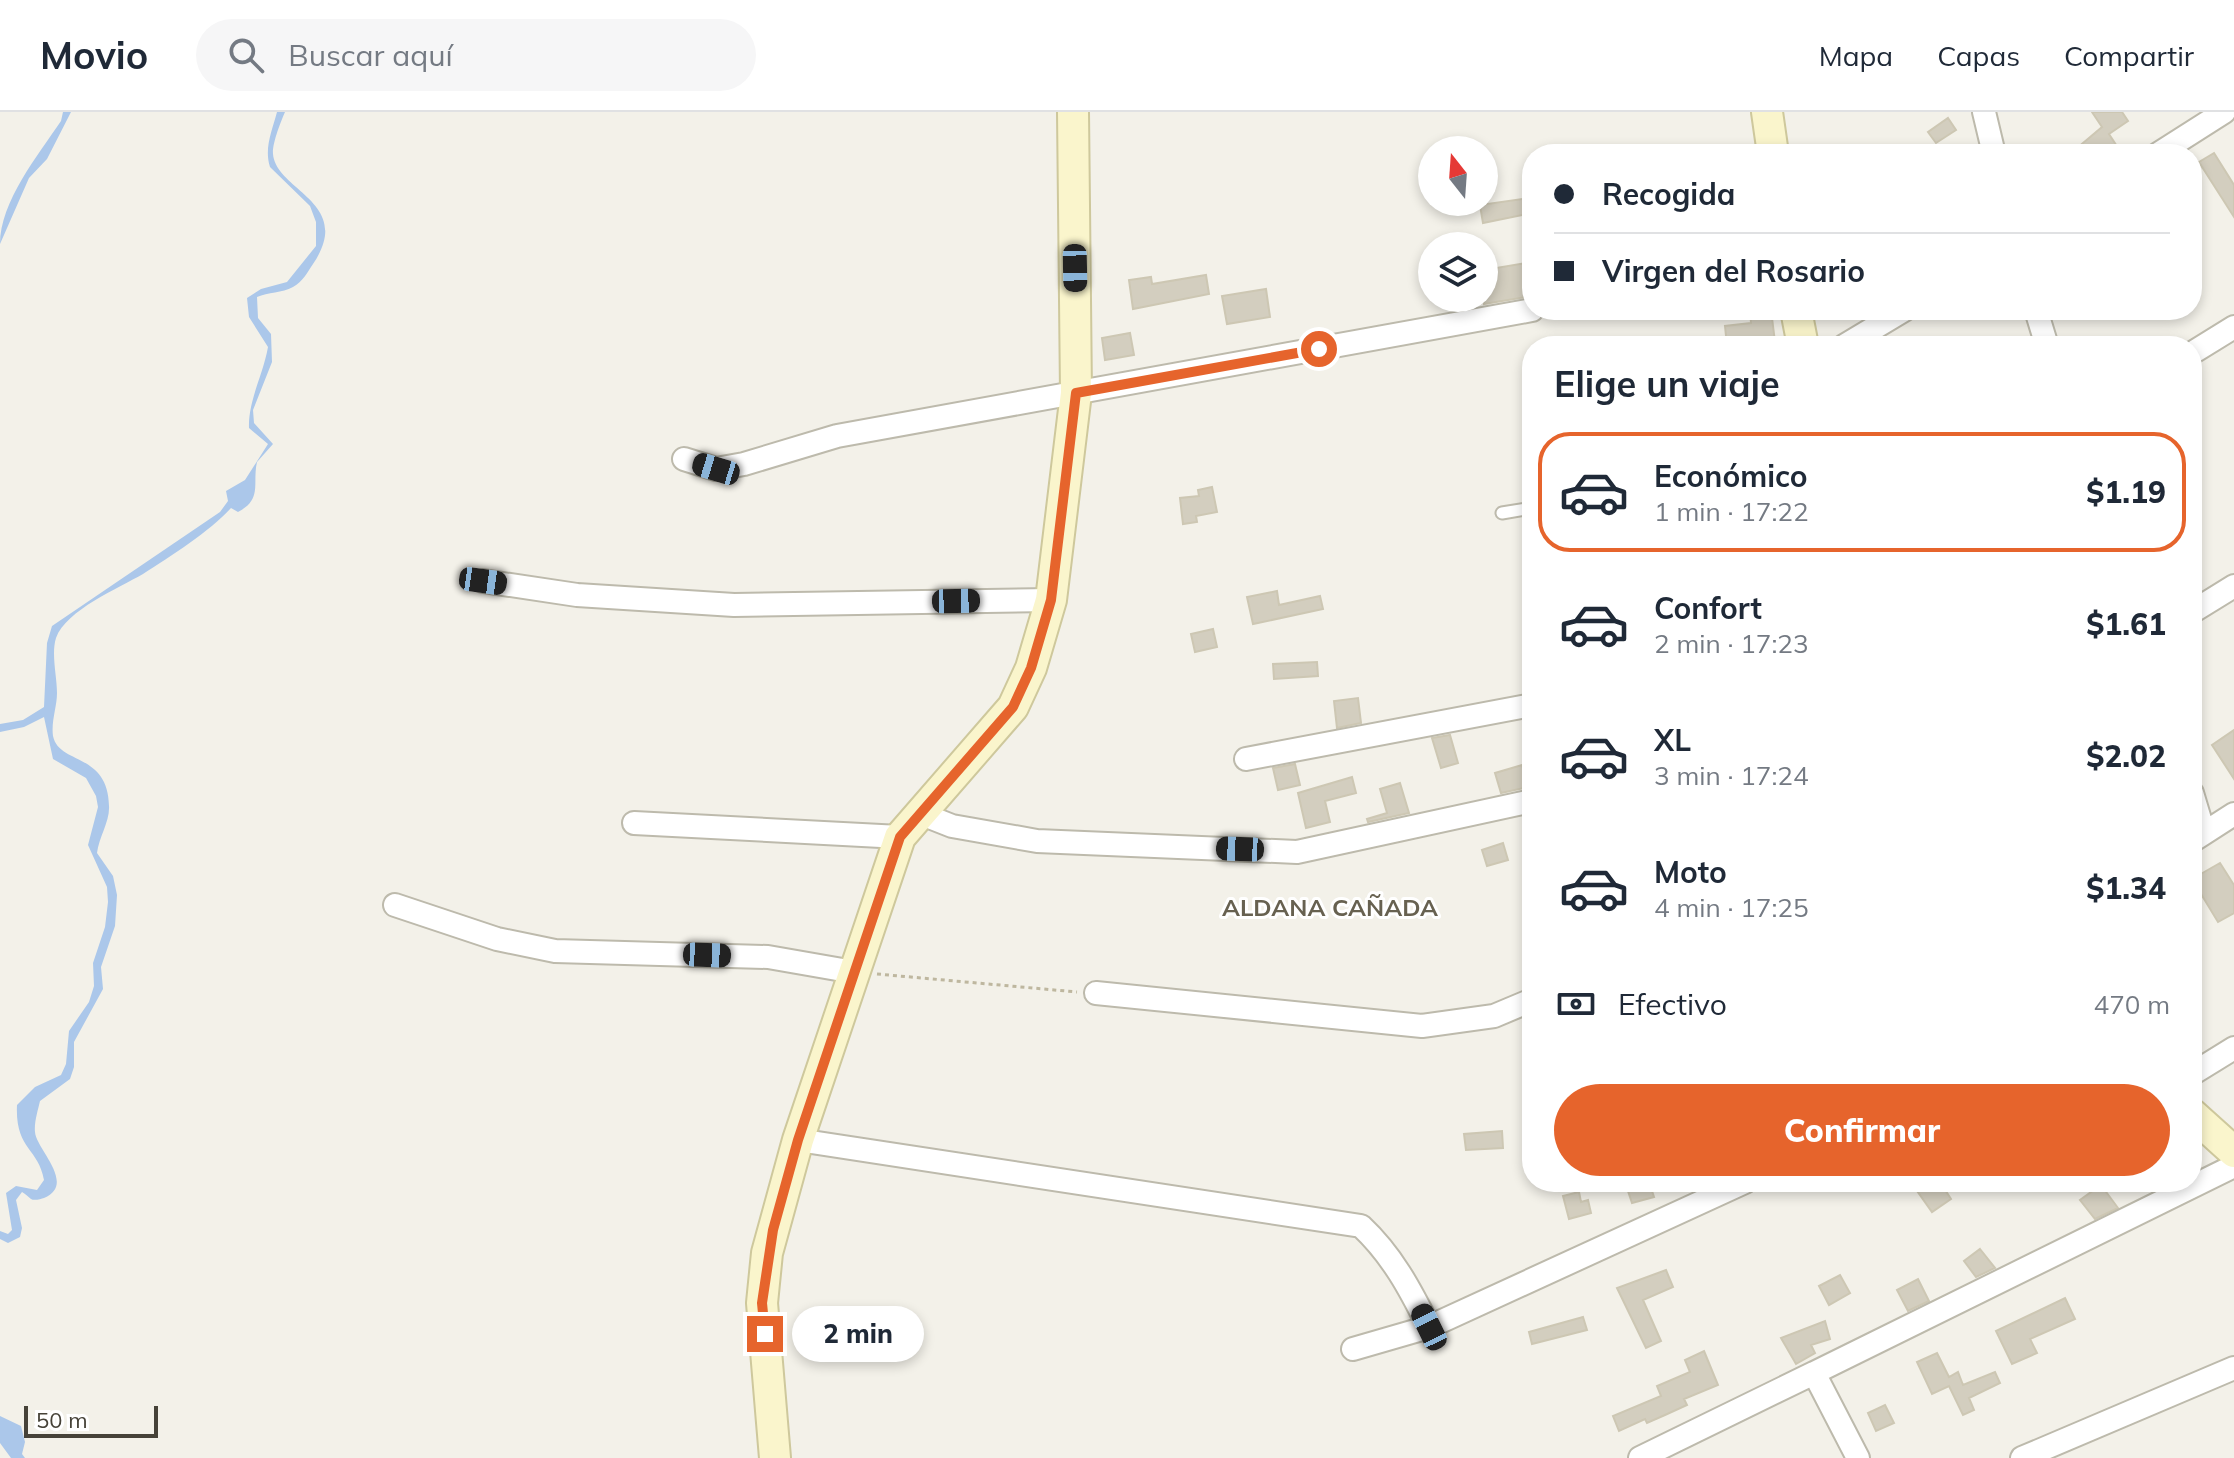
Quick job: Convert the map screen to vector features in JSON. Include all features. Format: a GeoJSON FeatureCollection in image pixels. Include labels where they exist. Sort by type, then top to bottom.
{"type":"FeatureCollection","features":[{"type":"Feature","properties":{"kind":"street"},"geometry":{"type":"LineString","coordinates":[[775,1458],[762,1303],[767,1253],[798,1140],[900,837],[1013,707],[1031,668],[1051,600],[1076,393],[1073,112]]}},
{"type":"Feature","properties":{"kind":"street"},"geometry":{"type":"LineString","coordinates":[[1767,112],[1772,144]]}},
{"type":"Feature","properties":{"kind":"street"},"geometry":{"type":"LineString","coordinates":[[1984,112],[1992,144]]}},
{"type":"Feature","properties":{"kind":"street"},"geometry":{"type":"LineString","coordinates":[[2174,144],[2224,112]]}},
{"type":"Feature","properties":{"kind":"street"},"geometry":{"type":"LineString","coordinates":[[684,459],[716,469],[744,464],[837,436],[1522,312]]}},
{"type":"Feature","properties":{"kind":"street"},"geometry":{"type":"LineString","coordinates":[[1861,336],[1887,320]]}},
{"type":"Feature","properties":{"kind":"street"},"geometry":{"type":"LineString","coordinates":[[2202,347],[2234,327]]}},
{"type":"Feature","properties":{"kind":"street"},"geometry":{"type":"LineString","coordinates":[[483,581],[577,595],[734,605],[1051,600]]}},
{"type":"Feature","properties":{"kind":"street"},"geometry":{"type":"LineString","coordinates":[[2202,606],[2234,586]]}},
{"type":"Feature","properties":{"kind":"street"},"geometry":{"type":"LineString","coordinates":[[1246,759],[1522,707]]}},
{"type":"Feature","properties":{"kind":"street"},"geometry":{"type":"LineString","coordinates":[[919,813],[952,826],[1037,841],[1297,852],[1522,803]]}},
{"type":"Feature","properties":{"kind":"street"},"geometry":{"type":"LineString","coordinates":[[2202,834],[2234,814]]}},
{"type":"Feature","properties":{"kind":"street"},"geometry":{"type":"LineString","coordinates":[[634,823],[900,837]]}},
{"type":"Feature","properties":{"kind":"street"},"geometry":{"type":"LineString","coordinates":[[395,905],[497,939],[555,951],[768,957],[854,972]]}},
{"type":"Feature","properties":{"kind":"street"},"geometry":{"type":"LineString","coordinates":[[1096,993],[1422,1026],[1494,1016],[1522,1004]]}},
{"type":"Feature","properties":{"kind":"street"},"geometry":{"type":"LineString","coordinates":[[2202,1068],[2234,1048]]}},
{"type":"Feature","properties":{"kind":"street"},"geometry":{"type":"LineString","coordinates":[[2202,1123],[2234,1152]]}},
{"type":"Feature","properties":{"kind":"street"},"geometry":{"type":"LineString","coordinates":[[798,1140],[1361,1226],[1382,1246],[1407,1282],[1429,1327]]}},
{"type":"Feature","properties":{"kind":"street"},"geometry":{"type":"LineString","coordinates":[[2202,1182],[2234,1166]]}},
{"type":"Feature","properties":{"kind":"street"},"geometry":{"type":"LineString","coordinates":[[1353,1349],[1429,1327],[1723,1192]]}},
{"type":"Feature","properties":{"kind":"street"},"geometry":{"type":"LineString","coordinates":[[1640,1458],[2181,1192]]}},
{"type":"Feature","properties":{"kind":"street"},"geometry":{"type":"LineString","coordinates":[[2022,1458],[2234,1368]]}},
{"type":"Feature","properties":{"kind":"street"},"geometry":{"type":"LineString","coordinates":[[1814,1373],[1858,1458]]}},
{"type":"Feature","properties":{"kind":"lane"},"geometry":{"type":"LineString","coordinates":[[1502,513],[1522,510]]}},
{"type":"Feature","properties":{"kind":"path"},"geometry":{"type":"LineString","coordinates":[[854,972],[1096,993]]}},
{"type":"Feature","properties":{"kind":"water"},"geometry":{"type":"Polygon","coordinates":[[[63,112],[71,112],[47,159],[29,178],[0,244],[6,212],[13,196],[61,121],[63,112]]]}},
{"type":"Feature","properties":{"kind":"water"},"geometry":{"type":"Polygon","coordinates":[[[277,112],[285,112],[273,150],[277,167],[320,212],[325,226],[323,243],[302,279],[289,289],[257,297],[258,318],[271,334],[272,362],[253,410],[254,423],[273,444],[257,462],[254,496],[246,507],[238,512],[231,508],[177,552],[82,609],[70,618],[56,638],[57,693],[53,736],[64,752],[101,776],[107,789],[109,812],[97,853],[113,876],[117,895],[115,926],[101,967],[103,989],[74,1042],[74,1067],[70,1079],[40,1101],[37,1112],[35,1132],[56,1175],[57,1184],[53,1192],[44,1198],[32,1200],[22,1192],[16,1200],[22,1228],[20,1237],[8,1243],[0,1239],[0,1231],[8,1234],[12,1230],[6,1193],[16,1186],[37,1190],[44,1180],[37,1161],[23,1140],[17,1120],[17,1105],[35,1087],[61,1075],[66,1064],[69,1031],[89,1002],[94,986],[93,963],[105,927],[108,902],[107,887],[88,845],[98,807],[86,778],[53,759],[44,717],[24,727],[0,732],[0,724],[23,720],[44,707],[47,643],[52,626],[220,512],[228,501],[226,491],[245,480],[268,444],[249,428],[251,408],[268,347],[249,317],[247,298],[261,289],[287,282],[316,246],[316,222],[310,206],[270,167],[268,146],[277,112]]]}},
{"type":"Feature","properties":{"kind":"water"},"geometry":{"type":"Polygon","coordinates":[[[0,1416],[21,1426],[25,1442],[22,1454],[25,1458],[11,1458],[0,1443],[0,1416]]]}},
{"type":"Feature","properties":{"kind":"building"},"geometry":{"type":"Polygon","coordinates":[[[2092,112],[2122,112],[2128,121],[2109,134],[2116,144],[2082,144],[2102,127],[2092,112]]]}},
{"type":"Feature","properties":{"kind":"building"},"geometry":{"type":"Polygon","coordinates":[[[1948,118],[1956,130],[1936,143],[1928,132],[1948,118]]]}},
{"type":"Feature","properties":{"kind":"building"},"geometry":{"type":"Polygon","coordinates":[[[2214,153],[2234,185],[2234,217],[2202,167],[2202,160],[2214,153]]]}},
{"type":"Feature","properties":{"kind":"building"},"geometry":{"type":"Polygon","coordinates":[[[1522,199],[1522,215],[1483,223],[1482,216],[1498,216],[1498,202],[1522,199]]]}},
{"type":"Feature","properties":{"kind":"building"},"geometry":{"type":"Polygon","coordinates":[[[1522,264],[1522,298],[1498,302],[1498,268],[1522,264]]]}},
{"type":"Feature","properties":{"kind":"building"},"geometry":{"type":"Polygon","coordinates":[[[1206,275],[1209,294],[1133,309],[1129,280],[1151,277],[1152,284],[1206,275]]]}},
{"type":"Feature","properties":{"kind":"building"},"geometry":{"type":"Polygon","coordinates":[[[1266,289],[1270,317],[1227,324],[1222,296],[1266,289]]]}},
{"type":"Feature","properties":{"kind":"building"},"geometry":{"type":"Polygon","coordinates":[[[1751,320],[1772,320],[1774,336],[1726,336],[1725,326],[1751,323],[1751,320]]]}},
{"type":"Feature","properties":{"kind":"building"},"geometry":{"type":"Polygon","coordinates":[[[1130,333],[1134,355],[1105,360],[1102,338],[1130,333]]]}},
{"type":"Feature","properties":{"kind":"building"},"geometry":{"type":"Polygon","coordinates":[[[1212,487],[1217,512],[1196,516],[1197,522],[1183,524],[1180,498],[1199,496],[1198,490],[1212,487]]]}},
{"type":"Feature","properties":{"kind":"building"},"geometry":{"type":"Polygon","coordinates":[[[1277,591],[1279,605],[1320,596],[1323,609],[1253,624],[1247,597],[1277,591]]]}},
{"type":"Feature","properties":{"kind":"building"},"geometry":{"type":"Polygon","coordinates":[[[1213,629],[1217,647],[1195,652],[1191,634],[1213,629]]]}},
{"type":"Feature","properties":{"kind":"building"},"geometry":{"type":"Polygon","coordinates":[[[1317,662],[1318,676],[1274,679],[1273,664],[1317,662]]]}},
{"type":"Feature","properties":{"kind":"building"},"geometry":{"type":"Polygon","coordinates":[[[1358,698],[1361,723],[1337,728],[1334,701],[1358,698]]]}},
{"type":"Feature","properties":{"kind":"building"},"geometry":{"type":"Polygon","coordinates":[[[2234,730],[2234,779],[2212,745],[2234,730]]]}},
{"type":"Feature","properties":{"kind":"building"},"geometry":{"type":"Polygon","coordinates":[[[1450,735],[1458,763],[1441,768],[1432,738],[1450,735]]]}},
{"type":"Feature","properties":{"kind":"building"},"geometry":{"type":"Polygon","coordinates":[[[1295,764],[1300,785],[1278,790],[1273,768],[1295,764]]]}},
{"type":"Feature","properties":{"kind":"building"},"geometry":{"type":"Polygon","coordinates":[[[1522,765],[1522,788],[1501,793],[1495,773],[1522,765]]]}},
{"type":"Feature","properties":{"kind":"building"},"geometry":{"type":"Polygon","coordinates":[[[1352,777],[1356,793],[1325,801],[1330,822],[1306,828],[1298,793],[1352,777]]]}},
{"type":"Feature","properties":{"kind":"building"},"geometry":{"type":"Polygon","coordinates":[[[1400,783],[1409,813],[1368,822],[1367,819],[1387,813],[1380,789],[1400,783]]]}},
{"type":"Feature","properties":{"kind":"building"},"geometry":{"type":"Polygon","coordinates":[[[1503,843],[1508,860],[1487,866],[1482,850],[1503,843]]]}},
{"type":"Feature","properties":{"kind":"building"},"geometry":{"type":"Polygon","coordinates":[[[2220,863],[2234,885],[2234,913],[2218,922],[2202,896],[2202,873],[2220,863]]]}},
{"type":"Feature","properties":{"kind":"building"},"geometry":{"type":"Polygon","coordinates":[[[1502,1131],[1503,1148],[1466,1150],[1464,1134],[1502,1131]]]}},
{"type":"Feature","properties":{"kind":"building"},"geometry":{"type":"Polygon","coordinates":[[[1579,1192],[1581,1202],[1588,1200],[1591,1213],[1569,1219],[1563,1196],[1579,1192]]]}},
{"type":"Feature","properties":{"kind":"building"},"geometry":{"type":"Polygon","coordinates":[[[1628,1192],[1652,1192],[1654,1197],[1632,1203],[1628,1192]]]}},
{"type":"Feature","properties":{"kind":"building"},"geometry":{"type":"Polygon","coordinates":[[[1918,1192],[1946,1192],[1951,1199],[1932,1212],[1918,1192]]]}},
{"type":"Feature","properties":{"kind":"building"},"geometry":{"type":"Polygon","coordinates":[[[2091,1192],[2106,1192],[2118,1208],[2095,1219],[2080,1200],[2091,1192]]]}},
{"type":"Feature","properties":{"kind":"building"},"geometry":{"type":"Polygon","coordinates":[[[1980,1249],[1995,1268],[1976,1277],[1964,1261],[1980,1249]]]}},
{"type":"Feature","properties":{"kind":"building"},"geometry":{"type":"Polygon","coordinates":[[[1666,1270],[1673,1287],[1643,1300],[1661,1341],[1646,1348],[1617,1288],[1666,1270]]]}},
{"type":"Feature","properties":{"kind":"building"},"geometry":{"type":"Polygon","coordinates":[[[1840,1275],[1850,1293],[1829,1305],[1819,1286],[1840,1275]]]}},
{"type":"Feature","properties":{"kind":"building"},"geometry":{"type":"Polygon","coordinates":[[[1918,1279],[1929,1301],[1908,1311],[1897,1290],[1918,1279]]]}},
{"type":"Feature","properties":{"kind":"building"},"geometry":{"type":"Polygon","coordinates":[[[2065,1298],[2075,1319],[2030,1339],[2037,1353],[2012,1364],[1996,1331],[2065,1298]]]}},
{"type":"Feature","properties":{"kind":"building"},"geometry":{"type":"Polygon","coordinates":[[[1583,1317],[1587,1330],[1532,1344],[1529,1332],[1583,1317]]]}},
{"type":"Feature","properties":{"kind":"building"},"geometry":{"type":"Polygon","coordinates":[[[1825,1321],[1830,1339],[1811,1345],[1815,1353],[1796,1364],[1781,1338],[1825,1321]]]}},
{"type":"Feature","properties":{"kind":"building"},"geometry":{"type":"Polygon","coordinates":[[[1704,1351],[1718,1385],[1684,1399],[1687,1405],[1647,1423],[1645,1419],[1619,1431],[1613,1416],[1661,1396],[1657,1386],[1690,1372],[1685,1360],[1704,1351]]]}},
{"type":"Feature","properties":{"kind":"building"},"geometry":{"type":"Polygon","coordinates":[[[1937,1353],[1949,1377],[1958,1372],[1963,1385],[1995,1372],[2000,1383],[1969,1398],[1974,1410],[1963,1415],[1949,1386],[1932,1394],[1917,1362],[1937,1353]]]}},
{"type":"Feature","properties":{"kind":"building"},"geometry":{"type":"Polygon","coordinates":[[[1885,1405],[1894,1423],[1876,1431],[1868,1413],[1885,1405]]]}},
{"type":"Feature","properties":{"kind":"district","name":"ALDANA CAÑADA"},"geometry":{"type":"Point","coordinates":[1330,907]}},
{"type":"Feature","properties":{"kind":"route"},"geometry":{"type":"LineString","coordinates":[[765,1334],[762,1303],[767,1253],[773,1230],[798,1140],[900,837],[1013,707],[1031,668],[1051,600],[1076,393],[1319,349]]}}]}
